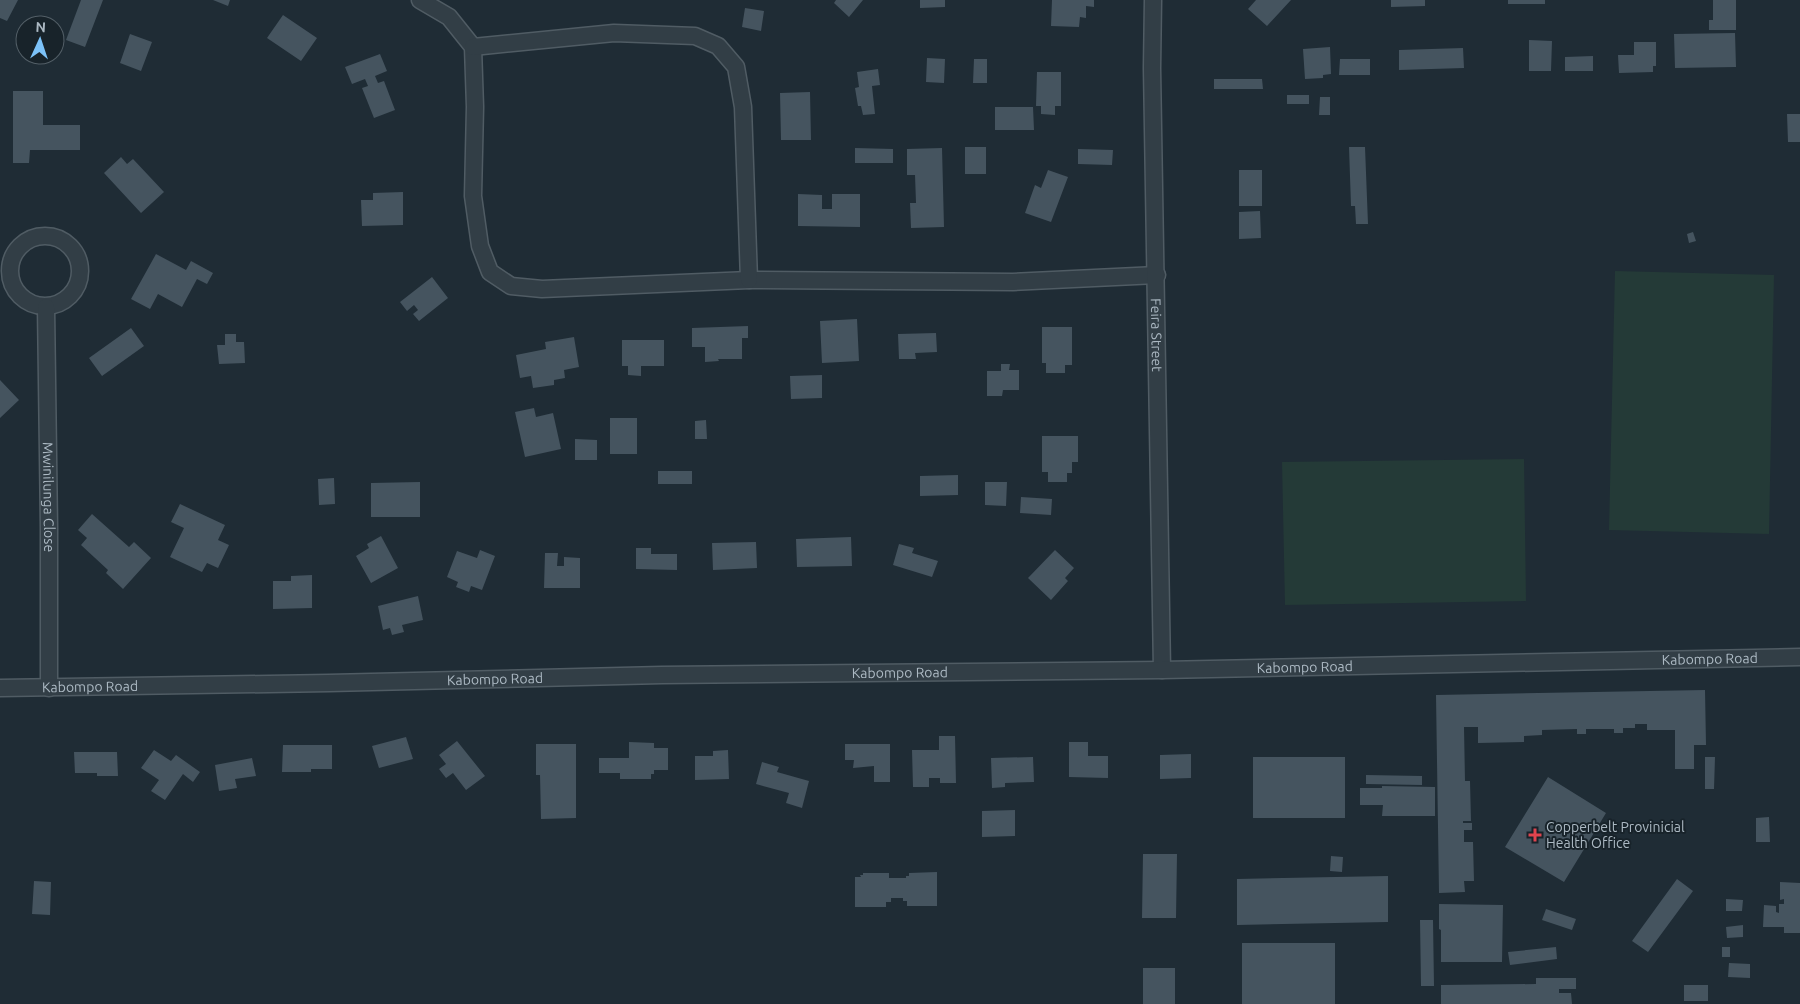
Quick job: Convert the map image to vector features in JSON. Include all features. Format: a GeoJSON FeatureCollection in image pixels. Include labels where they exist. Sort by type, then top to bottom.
{"type":"FeatureCollection","features":[{"type":"Feature","properties":{"kind":"street"},"geometry":{"type":"LineString","coordinates":[[420,0],[449,17],[473,47],[475,107],[473,196],[480,246],[490,272],[510,286],[542,288],[749,280],[1013,282],[1156,275]]}},
{"type":"Feature","properties":{"kind":"street","name":"Feira Street"},"geometry":{"type":"LineString","coordinates":[[1153,0],[1162,670]]}},
{"type":"Feature","properties":{"kind":"street"},"geometry":{"type":"LineString","coordinates":[[473,47],[614,33],[695,36],[718,46],[736,67],[742,107],[749,280]]}},
{"type":"Feature","properties":{"kind":"street"},"geometry":{"type":"LineString","coordinates":[[36,235],[51,235],[65,240],[75,251],[80,266],[79,280],[72,294],[60,303],[46,307],[32,305],[19,296],[11,283],[9,268],[14,254],[23,242],[36,235]]}},
{"type":"Feature","properties":{"kind":"street","name":"Mwinilunga Close"},"geometry":{"type":"LineString","coordinates":[[46,307],[49,688]]}},
{"type":"Feature","properties":{"kind":"street","name":"Kabompo Road"},"geometry":{"type":"LineString","coordinates":[[0,688],[662,675],[1162,670],[1800,658]]}},
{"type":"Feature","properties":{"kind":"green space"},"geometry":{"type":"Polygon","coordinates":[[[1615,271],[1774,275],[1769,534],[1609,530],[1615,271]]]}},
{"type":"Feature","properties":{"kind":"green space"},"geometry":{"type":"Polygon","coordinates":[[[1524,459],[1526,601],[1285,605],[1282,462],[1524,459]]]}},
{"type":"Feature","properties":{"kind":"building"},"geometry":{"type":"Polygon","coordinates":[[[0,0],[18,0],[7,21],[0,18],[0,0]]]}},
{"type":"Feature","properties":{"kind":"building"},"geometry":{"type":"Polygon","coordinates":[[[81,0],[103,0],[85,47],[66,40],[81,0]]]}},
{"type":"Feature","properties":{"kind":"building"},"geometry":{"type":"Polygon","coordinates":[[[213,0],[230,0],[228,6],[213,0]]]}},
{"type":"Feature","properties":{"kind":"building"},"geometry":{"type":"Polygon","coordinates":[[[836,0],[863,0],[849,17],[834,3],[836,0]]]}},
{"type":"Feature","properties":{"kind":"building"},"geometry":{"type":"Polygon","coordinates":[[[920,0],[945,0],[945,7],[920,8],[920,0]]]}},
{"type":"Feature","properties":{"kind":"building"},"geometry":{"type":"Polygon","coordinates":[[[1052,0],[1094,0],[1094,7],[1086,6],[1086,18],[1080,17],[1079,27],[1051,26],[1052,0]]]}},
{"type":"Feature","properties":{"kind":"building"},"geometry":{"type":"Polygon","coordinates":[[[1256,0],[1291,0],[1267,26],[1248,9],[1256,0]]]}},
{"type":"Feature","properties":{"kind":"building"},"geometry":{"type":"Polygon","coordinates":[[[1391,0],[1425,0],[1425,6],[1391,7],[1391,0]]]}},
{"type":"Feature","properties":{"kind":"building"},"geometry":{"type":"Polygon","coordinates":[[[1508,0],[1545,0],[1545,4],[1508,4],[1508,0]]]}},
{"type":"Feature","properties":{"kind":"building"},"geometry":{"type":"Polygon","coordinates":[[[1713,0],[1736,0],[1736,30],[1709,30],[1709,20],[1713,20],[1713,0]]]}},
{"type":"Feature","properties":{"kind":"building"},"geometry":{"type":"Polygon","coordinates":[[[745,8],[764,11],[761,31],[742,27],[745,8]]]}},
{"type":"Feature","properties":{"kind":"building"},"geometry":{"type":"Polygon","coordinates":[[[283,15],[317,38],[301,61],[267,38],[283,15]]]}},
{"type":"Feature","properties":{"kind":"building"},"geometry":{"type":"Polygon","coordinates":[[[1735,33],[1736,67],[1675,68],[1674,34],[1735,33]]]}},
{"type":"Feature","properties":{"kind":"building"},"geometry":{"type":"Polygon","coordinates":[[[130,34],[152,42],[141,71],[120,63],[130,34]]]}},
{"type":"Feature","properties":{"kind":"building"},"geometry":{"type":"Polygon","coordinates":[[[1529,40],[1552,41],[1551,71],[1529,71],[1529,40]]]}},
{"type":"Feature","properties":{"kind":"building"},"geometry":{"type":"Polygon","coordinates":[[[1634,42],[1656,42],[1656,66],[1653,66],[1653,72],[1619,73],[1618,55],[1634,55],[1634,42]]]}},
{"type":"Feature","properties":{"kind":"building"},"geometry":{"type":"Polygon","coordinates":[[[1330,47],[1331,74],[1323,75],[1323,78],[1305,79],[1303,49],[1330,47]]]}},
{"type":"Feature","properties":{"kind":"building"},"geometry":{"type":"Polygon","coordinates":[[[1463,48],[1464,68],[1399,70],[1399,50],[1463,48]]]}},
{"type":"Feature","properties":{"kind":"building"},"geometry":{"type":"Polygon","coordinates":[[[380,54],[387,71],[375,76],[378,83],[384,81],[395,110],[374,118],[362,88],[368,86],[365,79],[352,84],[345,67],[380,54]]]}},
{"type":"Feature","properties":{"kind":"building"},"geometry":{"type":"Polygon","coordinates":[[[1593,56],[1593,71],[1565,71],[1565,57],[1593,56]]]}},
{"type":"Feature","properties":{"kind":"building"},"geometry":{"type":"Polygon","coordinates":[[[927,58],[945,59],[944,83],[926,82],[927,58]]]}},
{"type":"Feature","properties":{"kind":"building"},"geometry":{"type":"Polygon","coordinates":[[[974,59],[987,59],[987,83],[973,83],[974,59]]]}},
{"type":"Feature","properties":{"kind":"building"},"geometry":{"type":"Polygon","coordinates":[[[1340,59],[1370,59],[1370,75],[1339,75],[1340,59]]]}},
{"type":"Feature","properties":{"kind":"building"},"geometry":{"type":"Polygon","coordinates":[[[878,69],[880,85],[872,86],[875,114],[863,115],[861,106],[858,106],[855,88],[859,87],[857,72],[878,69]]]}},
{"type":"Feature","properties":{"kind":"building"},"geometry":{"type":"Polygon","coordinates":[[[1037,72],[1061,72],[1061,106],[1055,106],[1055,115],[1041,114],[1041,106],[1036,106],[1037,72]]]}},
{"type":"Feature","properties":{"kind":"building"},"geometry":{"type":"Polygon","coordinates":[[[1214,79],[1262,79],[1263,89],[1214,89],[1214,79]]]}},
{"type":"Feature","properties":{"kind":"building"},"geometry":{"type":"Polygon","coordinates":[[[13,91],[43,91],[43,125],[80,125],[80,150],[30,150],[29,163],[13,163],[13,91]]]}},
{"type":"Feature","properties":{"kind":"building"},"geometry":{"type":"Polygon","coordinates":[[[810,92],[811,140],[781,140],[780,93],[810,92]]]}},
{"type":"Feature","properties":{"kind":"building"},"geometry":{"type":"Polygon","coordinates":[[[1287,95],[1309,95],[1309,104],[1287,104],[1287,95]]]}},
{"type":"Feature","properties":{"kind":"building"},"geometry":{"type":"Polygon","coordinates":[[[1320,97],[1330,97],[1330,115],[1319,115],[1320,97]]]}},
{"type":"Feature","properties":{"kind":"building"},"geometry":{"type":"Polygon","coordinates":[[[995,107],[1033,107],[1034,130],[995,130],[995,107]]]}},
{"type":"Feature","properties":{"kind":"building"},"geometry":{"type":"Polygon","coordinates":[[[1787,114],[1800,114],[1800,142],[1788,142],[1787,114]]]}},
{"type":"Feature","properties":{"kind":"building"},"geometry":{"type":"Polygon","coordinates":[[[965,147],[986,147],[986,174],[965,174],[965,147]]]}},
{"type":"Feature","properties":{"kind":"building"},"geometry":{"type":"Polygon","coordinates":[[[1349,147],[1365,147],[1368,224],[1356,224],[1355,206],[1351,206],[1349,147]]]}},
{"type":"Feature","properties":{"kind":"building"},"geometry":{"type":"Polygon","coordinates":[[[855,148],[893,149],[893,163],[855,163],[855,148]]]}},
{"type":"Feature","properties":{"kind":"building"},"geometry":{"type":"Polygon","coordinates":[[[942,148],[944,227],[911,228],[910,203],[916,203],[915,175],[907,175],[907,149],[942,148]]]}},
{"type":"Feature","properties":{"kind":"building"},"geometry":{"type":"Polygon","coordinates":[[[1078,149],[1113,150],[1112,165],[1078,164],[1078,149]]]}},
{"type":"Feature","properties":{"kind":"building"},"geometry":{"type":"Polygon","coordinates":[[[121,157],[127,164],[133,159],[164,192],[141,213],[104,173],[121,157]]]}},
{"type":"Feature","properties":{"kind":"building"},"geometry":{"type":"Polygon","coordinates":[[[1048,170],[1068,177],[1051,222],[1025,213],[1035,185],[1041,188],[1048,170]]]}},
{"type":"Feature","properties":{"kind":"building"},"geometry":{"type":"Polygon","coordinates":[[[1239,170],[1262,170],[1262,206],[1239,206],[1239,170]]]}},
{"type":"Feature","properties":{"kind":"building"},"geometry":{"type":"Polygon","coordinates":[[[403,192],[403,225],[362,226],[361,200],[373,200],[373,193],[403,192]]]}},
{"type":"Feature","properties":{"kind":"building"},"geometry":{"type":"Polygon","coordinates":[[[798,194],[822,195],[822,209],[832,209],[832,194],[860,194],[860,227],[798,226],[798,194]]]}},
{"type":"Feature","properties":{"kind":"building"},"geometry":{"type":"Polygon","coordinates":[[[1260,211],[1261,238],[1239,239],[1239,212],[1260,211]]]}},
{"type":"Feature","properties":{"kind":"building"},"geometry":{"type":"Polygon","coordinates":[[[1693,232],[1696,241],[1689,243],[1687,234],[1693,232]]]}},
{"type":"Feature","properties":{"kind":"building"},"geometry":{"type":"Polygon","coordinates":[[[156,254],[186,270],[191,261],[213,273],[207,284],[197,279],[182,307],[158,294],[150,309],[131,299],[156,254]]]}},
{"type":"Feature","properties":{"kind":"building"},"geometry":{"type":"Polygon","coordinates":[[[432,277],[448,298],[419,321],[413,314],[418,310],[414,305],[407,311],[400,302],[432,277]]]}},
{"type":"Feature","properties":{"kind":"building"},"geometry":{"type":"Polygon","coordinates":[[[857,319],[859,361],[822,363],[820,321],[857,319]]]}},
{"type":"Feature","properties":{"kind":"building"},"geometry":{"type":"Polygon","coordinates":[[[748,326],[748,338],[742,338],[742,359],[718,359],[719,361],[705,362],[705,347],[692,347],[692,328],[748,326]]]}},
{"type":"Feature","properties":{"kind":"building"},"geometry":{"type":"Polygon","coordinates":[[[1042,327],[1072,327],[1072,365],[1065,365],[1065,373],[1046,373],[1046,363],[1042,363],[1042,327]]]}},
{"type":"Feature","properties":{"kind":"building"},"geometry":{"type":"Polygon","coordinates":[[[131,328],[144,346],[102,376],[89,358],[131,328]]]}},
{"type":"Feature","properties":{"kind":"building"},"geometry":{"type":"Polygon","coordinates":[[[936,333],[937,352],[915,353],[916,359],[899,359],[898,334],[936,333]]]}},
{"type":"Feature","properties":{"kind":"building"},"geometry":{"type":"Polygon","coordinates":[[[225,334],[236,334],[236,342],[244,342],[245,363],[219,364],[217,345],[225,345],[225,334]]]}},
{"type":"Feature","properties":{"kind":"building"},"geometry":{"type":"Polygon","coordinates":[[[574,337],[579,367],[564,370],[565,378],[554,380],[554,385],[533,388],[531,376],[520,378],[516,355],[546,349],[545,342],[574,337]]]}},
{"type":"Feature","properties":{"kind":"building"},"geometry":{"type":"Polygon","coordinates":[[[622,340],[664,340],[664,366],[641,366],[641,376],[628,375],[628,366],[622,366],[622,340]]]}},
{"type":"Feature","properties":{"kind":"building"},"geometry":{"type":"Polygon","coordinates":[[[1001,364],[1010,364],[1009,370],[1019,370],[1019,390],[1003,390],[1002,396],[987,396],[987,371],[1001,371],[1001,364]]]}},
{"type":"Feature","properties":{"kind":"building"},"geometry":{"type":"Polygon","coordinates":[[[822,375],[822,398],[791,399],[790,376],[822,375]]]}},
{"type":"Feature","properties":{"kind":"building"},"geometry":{"type":"Polygon","coordinates":[[[0,380],[19,400],[0,418],[0,380]]]}},
{"type":"Feature","properties":{"kind":"building"},"geometry":{"type":"Polygon","coordinates":[[[534,408],[536,417],[553,413],[561,449],[525,457],[515,412],[534,408]]]}},
{"type":"Feature","properties":{"kind":"building"},"geometry":{"type":"Polygon","coordinates":[[[610,418],[637,418],[637,454],[610,454],[610,418]]]}},
{"type":"Feature","properties":{"kind":"building"},"geometry":{"type":"Polygon","coordinates":[[[706,420],[707,439],[695,439],[695,421],[706,420]]]}},
{"type":"Feature","properties":{"kind":"building"},"geometry":{"type":"Polygon","coordinates":[[[1042,436],[1078,436],[1078,462],[1072,462],[1072,473],[1067,473],[1067,482],[1048,482],[1048,472],[1042,472],[1042,436]]]}},
{"type":"Feature","properties":{"kind":"building"},"geometry":{"type":"Polygon","coordinates":[[[575,439],[597,440],[597,460],[575,460],[575,439]]]}},
{"type":"Feature","properties":{"kind":"building"},"geometry":{"type":"Polygon","coordinates":[[[658,471],[692,471],[692,484],[658,484],[658,471]]]}},
{"type":"Feature","properties":{"kind":"building"},"geometry":{"type":"Polygon","coordinates":[[[958,475],[958,495],[920,496],[920,476],[958,475]]]}},
{"type":"Feature","properties":{"kind":"building"},"geometry":{"type":"Polygon","coordinates":[[[334,478],[335,504],[319,505],[318,479],[334,478]]]}},
{"type":"Feature","properties":{"kind":"building"},"geometry":{"type":"Polygon","coordinates":[[[420,482],[420,517],[371,517],[371,483],[420,482]]]}},
{"type":"Feature","properties":{"kind":"building"},"geometry":{"type":"Polygon","coordinates":[[[985,482],[1007,482],[1006,506],[985,505],[985,482]]]}},
{"type":"Feature","properties":{"kind":"building"},"geometry":{"type":"Polygon","coordinates":[[[1021,497],[1052,499],[1051,515],[1020,513],[1021,497]]]}},
{"type":"Feature","properties":{"kind":"building"},"geometry":{"type":"Polygon","coordinates":[[[180,504],[225,525],[218,540],[229,545],[218,568],[207,563],[202,572],[170,557],[184,528],[171,522],[180,504]]]}},
{"type":"Feature","properties":{"kind":"building"},"geometry":{"type":"Polygon","coordinates":[[[92,514],[129,547],[134,542],[151,558],[123,589],[106,573],[108,570],[81,545],[87,538],[78,530],[92,514]]]}},
{"type":"Feature","properties":{"kind":"building"},"geometry":{"type":"Polygon","coordinates":[[[381,536],[398,568],[371,583],[356,556],[369,548],[367,544],[381,536]]]}},
{"type":"Feature","properties":{"kind":"building"},"geometry":{"type":"Polygon","coordinates":[[[851,537],[852,566],[797,567],[796,539],[851,537]]]}},
{"type":"Feature","properties":{"kind":"building"},"geometry":{"type":"Polygon","coordinates":[[[756,542],[757,568],[713,570],[712,543],[756,542]]]}},
{"type":"Feature","properties":{"kind":"building"},"geometry":{"type":"Polygon","coordinates":[[[899,544],[914,548],[912,553],[938,561],[932,577],[893,565],[899,544]]]}},
{"type":"Feature","properties":{"kind":"building"},"geometry":{"type":"Polygon","coordinates":[[[636,548],[651,548],[651,554],[677,554],[677,570],[636,569],[636,548]]]}},
{"type":"Feature","properties":{"kind":"building"},"geometry":{"type":"Polygon","coordinates":[[[480,550],[495,556],[482,590],[471,586],[469,592],[456,587],[458,582],[447,577],[457,551],[477,558],[480,550]]]}},
{"type":"Feature","properties":{"kind":"building"},"geometry":{"type":"Polygon","coordinates":[[[1055,550],[1074,568],[1065,578],[1068,581],[1051,600],[1028,578],[1055,550]]]}},
{"type":"Feature","properties":{"kind":"building"},"geometry":{"type":"Polygon","coordinates":[[[545,553],[558,553],[557,566],[564,566],[564,557],[580,558],[580,588],[544,588],[545,553]]]}},
{"type":"Feature","properties":{"kind":"building"},"geometry":{"type":"Polygon","coordinates":[[[312,575],[312,608],[273,609],[273,581],[291,581],[291,576],[312,575]]]}},
{"type":"Feature","properties":{"kind":"building"},"geometry":{"type":"Polygon","coordinates":[[[418,596],[423,620],[402,625],[404,632],[392,635],[390,628],[383,630],[378,606],[418,596]]]}},
{"type":"Feature","properties":{"kind":"building"},"geometry":{"type":"Polygon","coordinates":[[[1705,690],[1706,745],[1694,745],[1694,769],[1675,769],[1675,730],[1647,730],[1647,724],[1635,724],[1635,728],[1623,728],[1623,733],[1614,733],[1614,729],[1586,729],[1586,734],[1577,734],[1577,729],[1542,730],[1542,735],[1524,736],[1524,742],[1478,743],[1478,727],[1464,727],[1465,781],[1470,781],[1471,821],[1463,821],[1463,823],[1472,823],[1472,830],[1464,830],[1464,842],[1473,842],[1474,881],[1464,881],[1465,892],[1439,893],[1436,695],[1705,690]]]}},
{"type":"Feature","properties":{"kind":"building"},"geometry":{"type":"Polygon","coordinates":[[[939,736],[955,736],[956,783],[940,783],[940,778],[929,778],[929,787],[913,787],[912,750],[939,750],[939,736]]]}},
{"type":"Feature","properties":{"kind":"building"},"geometry":{"type":"Polygon","coordinates":[[[406,737],[413,759],[379,768],[372,746],[406,737]]]}},
{"type":"Feature","properties":{"kind":"building"},"geometry":{"type":"Polygon","coordinates":[[[457,741],[485,776],[466,790],[453,773],[446,778],[439,769],[446,764],[439,755],[457,741]]]}},
{"type":"Feature","properties":{"kind":"building"},"geometry":{"type":"Polygon","coordinates":[[[629,742],[654,743],[654,748],[668,748],[668,770],[654,770],[654,774],[651,774],[651,779],[620,779],[620,773],[599,773],[599,758],[629,758],[629,742]]]}},
{"type":"Feature","properties":{"kind":"building"},"geometry":{"type":"Polygon","coordinates":[[[1069,742],[1088,742],[1088,756],[1108,756],[1108,778],[1069,777],[1069,742]]]}},
{"type":"Feature","properties":{"kind":"building"},"geometry":{"type":"Polygon","coordinates":[[[536,744],[576,744],[576,818],[541,819],[540,775],[536,775],[536,744]]]}},
{"type":"Feature","properties":{"kind":"building"},"geometry":{"type":"Polygon","coordinates":[[[845,744],[890,744],[890,782],[874,782],[874,766],[853,768],[854,760],[845,760],[845,744]]]}},
{"type":"Feature","properties":{"kind":"building"},"geometry":{"type":"Polygon","coordinates":[[[283,745],[332,745],[332,769],[311,769],[311,772],[282,772],[283,745]]]}},
{"type":"Feature","properties":{"kind":"building"},"geometry":{"type":"Polygon","coordinates":[[[154,750],[171,761],[176,755],[200,772],[193,782],[183,774],[165,800],[151,791],[159,780],[141,768],[154,750]]]}},
{"type":"Feature","properties":{"kind":"building"},"geometry":{"type":"Polygon","coordinates":[[[728,750],[729,779],[695,780],[695,756],[713,756],[713,751],[728,750]]]}},
{"type":"Feature","properties":{"kind":"building"},"geometry":{"type":"Polygon","coordinates":[[[74,752],[117,752],[118,776],[97,776],[97,773],[75,773],[74,752]]]}},
{"type":"Feature","properties":{"kind":"building"},"geometry":{"type":"Polygon","coordinates":[[[1191,754],[1191,778],[1160,779],[1160,755],[1191,754]]]}},
{"type":"Feature","properties":{"kind":"building"},"geometry":{"type":"Polygon","coordinates":[[[1033,757],[1034,782],[1005,783],[1005,787],[992,788],[991,758],[1033,757]]]}},
{"type":"Feature","properties":{"kind":"building"},"geometry":{"type":"Polygon","coordinates":[[[1253,757],[1345,757],[1345,818],[1253,818],[1253,757]]]}},
{"type":"Feature","properties":{"kind":"building"},"geometry":{"type":"Polygon","coordinates":[[[1705,757],[1715,757],[1714,789],[1705,789],[1705,757]]]}},
{"type":"Feature","properties":{"kind":"building"},"geometry":{"type":"Polygon","coordinates":[[[252,758],[256,776],[235,779],[237,788],[219,791],[215,765],[252,758]]]}},
{"type":"Feature","properties":{"kind":"building"},"geometry":{"type":"Polygon","coordinates":[[[762,762],[779,767],[777,772],[809,781],[802,808],[786,803],[789,793],[756,784],[762,762]]]}},
{"type":"Feature","properties":{"kind":"building"},"geometry":{"type":"Polygon","coordinates":[[[1366,775],[1422,776],[1422,785],[1366,784],[1366,775]]]}},
{"type":"Feature","properties":{"kind":"building"},"geometry":{"type":"Polygon","coordinates":[[[1548,777],[1606,813],[1564,882],[1505,847],[1548,777]]]}},
{"type":"Feature","properties":{"kind":"building"},"geometry":{"type":"Polygon","coordinates":[[[1382,786],[1435,787],[1435,816],[1382,816],[1383,805],[1360,805],[1360,788],[1382,788],[1382,786]]]}},
{"type":"Feature","properties":{"kind":"building"},"geometry":{"type":"Polygon","coordinates":[[[1015,810],[1015,836],[982,837],[982,811],[1015,810]]]}},
{"type":"Feature","properties":{"kind":"building"},"geometry":{"type":"Polygon","coordinates":[[[1769,817],[1770,842],[1756,842],[1756,818],[1769,817]]]}},
{"type":"Feature","properties":{"kind":"building"},"geometry":{"type":"Polygon","coordinates":[[[1143,854],[1177,854],[1176,918],[1142,918],[1143,854]]]}},
{"type":"Feature","properties":{"kind":"building"},"geometry":{"type":"Polygon","coordinates":[[[1331,856],[1343,857],[1342,872],[1330,871],[1331,856]]]}},
{"type":"Feature","properties":{"kind":"building"},"geometry":{"type":"Polygon","coordinates":[[[937,872],[937,906],[907,906],[907,901],[903,901],[903,898],[891,898],[891,902],[886,902],[886,907],[855,907],[855,877],[861,877],[860,875],[863,875],[863,873],[889,873],[889,878],[906,878],[906,876],[909,876],[909,873],[937,872]]]}},
{"type":"Feature","properties":{"kind":"building"},"geometry":{"type":"Polygon","coordinates":[[[1388,876],[1388,922],[1237,925],[1237,879],[1388,876]]]}},
{"type":"Feature","properties":{"kind":"building"},"geometry":{"type":"Polygon","coordinates":[[[1677,879],[1693,891],[1648,952],[1632,941],[1677,879]]]}},
{"type":"Feature","properties":{"kind":"building"},"geometry":{"type":"Polygon","coordinates":[[[34,881],[51,882],[50,915],[32,914],[34,881]]]}},
{"type":"Feature","properties":{"kind":"building"},"geometry":{"type":"Polygon","coordinates":[[[1780,882],[1800,883],[1800,933],[1784,933],[1784,927],[1763,927],[1764,905],[1776,906],[1776,912],[1779,913],[1779,904],[1784,904],[1784,899],[1780,900],[1780,882]]]}},
{"type":"Feature","properties":{"kind":"building"},"geometry":{"type":"Polygon","coordinates":[[[1726,899],[1743,900],[1742,911],[1726,911],[1726,899]]]}},
{"type":"Feature","properties":{"kind":"building"},"geometry":{"type":"Polygon","coordinates":[[[1439,904],[1503,905],[1502,962],[1441,962],[1439,904]]]}},
{"type":"Feature","properties":{"kind":"building"},"geometry":{"type":"Polygon","coordinates":[[[1546,909],[1576,919],[1572,930],[1542,920],[1546,909]]]}},
{"type":"Feature","properties":{"kind":"building"},"geometry":{"type":"Polygon","coordinates":[[[1420,920],[1433,920],[1434,986],[1421,986],[1420,920]]]}},
{"type":"Feature","properties":{"kind":"building"},"geometry":{"type":"Polygon","coordinates":[[[1743,925],[1743,937],[1727,938],[1726,927],[1743,925]]]}},
{"type":"Feature","properties":{"kind":"building"},"geometry":{"type":"Polygon","coordinates":[[[1242,943],[1335,943],[1335,1004],[1242,1004],[1242,943]]]}},
{"type":"Feature","properties":{"kind":"building"},"geometry":{"type":"Polygon","coordinates":[[[1556,947],[1557,959],[1510,965],[1508,952],[1556,947]]]}},
{"type":"Feature","properties":{"kind":"building"},"geometry":{"type":"Polygon","coordinates":[[[1722,947],[1730,947],[1730,957],[1722,957],[1722,947]]]}},
{"type":"Feature","properties":{"kind":"building"},"geometry":{"type":"Polygon","coordinates":[[[1729,963],[1750,964],[1750,978],[1728,977],[1729,963]]]}},
{"type":"Feature","properties":{"kind":"building"},"geometry":{"type":"Polygon","coordinates":[[[1143,968],[1175,968],[1175,1004],[1143,1004],[1143,968]]]}},
{"type":"Feature","properties":{"kind":"building"},"geometry":{"type":"Polygon","coordinates":[[[1536,978],[1576,978],[1576,989],[1559,989],[1559,993],[1571,993],[1572,1004],[1441,1004],[1441,985],[1536,984],[1536,978]]]}},
{"type":"Feature","properties":{"kind":"building"},"geometry":{"type":"Polygon","coordinates":[[[1684,985],[1708,985],[1708,1001],[1684,1001],[1684,985]]]}},
{"type":"Feature","properties":{"kind":"place","name":"Copperbelt Provinicial Health Office"},"geometry":{"type":"Point","coordinates":[1535,835]}}]}
